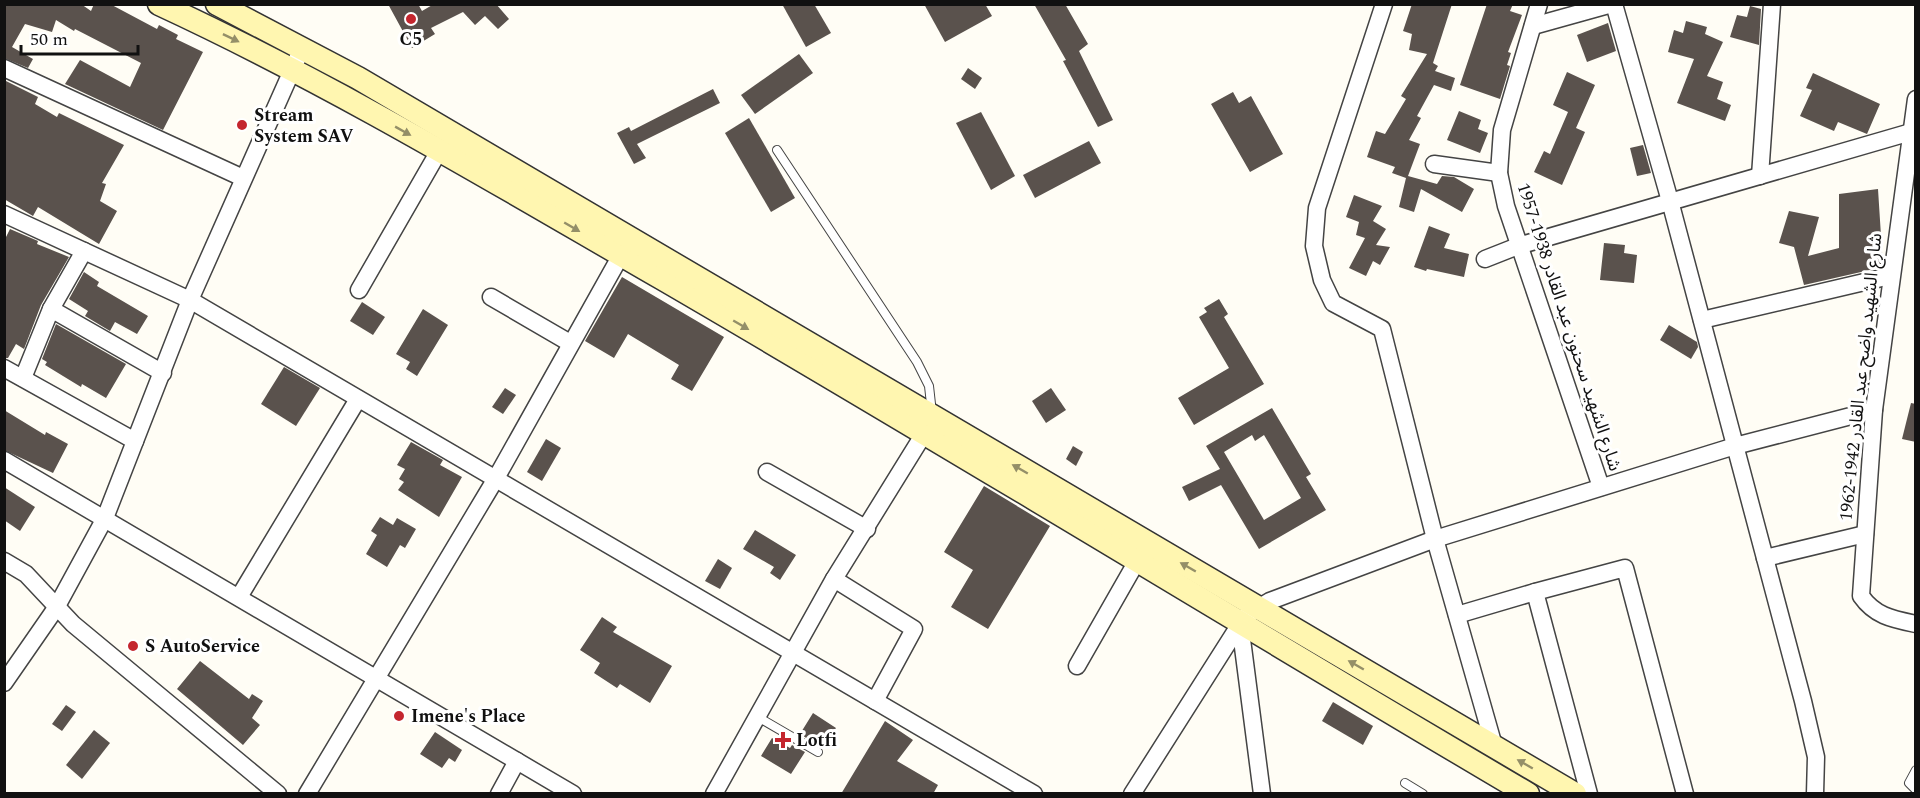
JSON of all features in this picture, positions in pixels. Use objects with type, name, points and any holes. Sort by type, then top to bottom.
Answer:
[{"type":"street","points":[[159,4],[292,68],[621,255],[1258,607],[1575,794]]},
{"type":"street","points":[[217,4],[358,78],[929,425],[1137,561],[1528,794]]},
{"type":"street","points":[[1384,4],[1317,208],[1314,246],[1322,280],[1333,303],[1382,329],[1435,539],[1494,746]]},
{"type":"street","name":"شارع الشهيد سحنون عبد القادر 1938-1957","points":[[1539,4],[1503,130],[1499,173],[1518,246],[1600,487]]},
{"type":"street","points":[[1533,26],[1613,4],[1670,201],[1816,757],[1815,794]]},
{"type":"street","points":[[1760,176],[1773,4]]},
{"type":"street","points":[[4,683],[56,608],[105,518],[190,300],[302,48]]},
{"type":"street","points":[[4,68],[243,178]]},
{"type":"street","name":"شارع الشهيد واضح عبد القادر 1942-1962","points":[[1916,99],[1890,276],[1874,410],[1861,596],[1871,610],[1887,618],[1916,624]]},
{"type":"street","points":[[1485,259],[1518,246],[1911,132]]},
{"type":"street","points":[[359,290],[440,151]]},
{"type":"street","points":[[1434,164],[1499,173]]},
{"type":"street","points":[[4,214],[190,300],[1034,794]]},
{"type":"street","points":[[23,378],[51,309],[84,250]]},
{"type":"street","points":[[307,794],[495,480],[621,255]]},
{"type":"street","points":[[1702,320],[1890,276]]},
{"type":"street","points":[[492,297],[570,343]]},
{"type":"street","points":[[51,309],[163,373]]},
{"type":"street","points":[[4,368],[135,441]]},
{"type":"street","points":[[239,597],[358,399]]},
{"type":"street","points":[[1132,794],[1240,624],[1258,607],[1284,594],[1435,539],[1735,446],[1874,410]]},
{"type":"street","points":[[714,794],[834,579],[867,529],[929,425]]},
{"type":"street","points":[[4,460],[573,794]]},
{"type":"street","points":[[767,471],[867,529]]},
{"type":"street","points":[[1765,558],[1864,534]]},
{"type":"street","points":[[4,561],[26,574],[56,608],[278,794]]},
{"type":"street","points":[[1077,666],[1137,561]]},
{"type":"street","points":[[1457,615],[1535,591],[1625,568],[1685,794]]},
{"type":"street","points":[[834,579],[914,629],[875,701]]},
{"type":"street","points":[[1535,591],[1589,794]]},
{"type":"street","points":[[1240,624],[1262,794]]},
{"type":"street","points":[[499,794],[517,761]]},
{"type":"lane","points":[[777,150],[917,362],[929,386],[929,425]]},
{"type":"lane","points":[[756,716],[818,752]]},
{"type":"lane","points":[[1916,770],[1909,783],[1916,790]]},
{"type":"lane","points":[[1405,783],[1423,794]]},
{"type":"building","points":[[4,4],[81,4],[91,11],[94,4],[110,4],[157,29],[159,25],[178,35],[176,39],[203,52],[163,130],[65,84],[80,60],[130,87],[141,63],[56,20],[52,32],[25,24],[12,47],[33,59],[28,68],[4,58]]},
{"type":"building","points":[[388,4],[418,4],[422,11],[434,4],[496,4],[509,19],[498,29],[485,16],[475,25],[463,12],[431,28],[435,34],[412,48]]},
{"type":"building","points":[[782,4],[814,4],[831,33],[806,47]]},
{"type":"building","points":[[924,4],[985,4],[992,16],[945,42]]},
{"type":"building","points":[[1034,4],[1065,4],[1088,44],[1079,51],[1113,120],[1098,127],[1063,61],[1066,60]]},
{"type":"building","points":[[1412,4],[1452,4],[1433,63],[1438,66],[1435,71],[1455,78],[1451,91],[1434,85],[1417,116],[1421,118],[1409,140],[1420,144],[1408,176],[1437,184],[1442,176],[1454,177],[1474,189],[1462,212],[1421,189],[1414,212],[1399,207],[1406,178],[1392,173],[1395,167],[1367,157],[1376,131],[1385,134],[1406,99],[1401,96],[1427,54],[1409,50],[1412,34],[1403,31]]},
{"type":"building","points":[[1487,4],[1513,4],[1510,11],[1522,15],[1508,52],[1511,53],[1507,65],[1510,66],[1500,99],[1460,85]]},
{"type":"building","points":[[1750,6],[1761,9],[1759,45],[1730,37],[1737,15],[1747,17]]},
{"type":"building","points":[[1686,21],[1707,27],[1705,34],[1723,42],[1707,76],[1723,82],[1717,99],[1731,105],[1725,121],[1677,103],[1694,59],[1668,52],[1674,30],[1683,33]]},
{"type":"building","points":[[1608,23],[1616,51],[1587,62],[1577,35]]},
{"type":"building","points":[[799,54],[813,73],[755,114],[741,95]]},
{"type":"building","points":[[968,68],[982,78],[975,89],[961,79]]},
{"type":"building","points":[[1567,72],[1595,85],[1576,128],[1585,132],[1562,185],[1534,172],[1544,151],[1550,154],[1568,112],[1553,105]]},
{"type":"building","points":[[1813,73],[1880,104],[1867,134],[1838,122],[1834,131],[1800,116],[1812,90],[1806,88]]},
{"type":"building","points":[[4,80],[38,97],[35,104],[57,117],[59,113],[124,145],[102,183],[106,184],[100,201],[117,211],[99,244],[38,207],[33,216],[4,199]]},
{"type":"building","points":[[713,89],[720,103],[637,144],[646,158],[634,164],[617,133],[629,127],[631,131]]},
{"type":"building","points":[[1233,92],[1239,103],[1251,96],[1283,154],[1250,172],[1211,104]]},
{"type":"building","points":[[1459,111],[1481,120],[1478,129],[1488,133],[1480,153],[1447,140]]},
{"type":"building","points":[[981,112],[1015,176],[991,190],[956,123]]},
{"type":"building","points":[[749,118],[795,198],[771,212],[725,133]]},
{"type":"building","points":[[1089,141],[1101,163],[1035,198],[1023,175]]},
{"type":"building","points":[[1643,145],[1651,173],[1637,176],[1630,148]]},
{"type":"building","points":[[1878,189],[1883,267],[1804,285],[1794,247],[1779,243],[1789,211],[1819,217],[1808,256],[1839,248],[1839,194]]},
{"type":"building","points":[[1354,195],[1382,206],[1373,221],[1386,229],[1376,245],[1390,247],[1380,265],[1373,261],[1366,276],[1349,268],[1365,238],[1356,235],[1359,222],[1346,217]]},
{"type":"building","points":[[1429,226],[1450,234],[1444,248],[1469,254],[1464,277],[1414,267]]},
{"type":"building","points":[[10,229],[38,241],[37,244],[69,257],[41,305],[24,349],[16,344],[8,358],[4,358],[4,241]]},
{"type":"building","points":[[1604,243],[1625,245],[1624,253],[1637,255],[1634,283],[1600,280]]},
{"type":"building","points":[[84,272],[99,282],[97,286],[148,316],[137,334],[115,322],[110,331],[85,316],[88,311],[69,299]]},
{"type":"building","points":[[622,277],[724,337],[692,391],[671,379],[679,365],[628,334],[614,358],[585,341]]},
{"type":"building","points":[[1219,299],[1228,314],[1224,317],[1264,384],[1194,425],[1178,398],[1229,368],[1199,317],[1207,312],[1204,308]]},
{"type":"building","points":[[362,302],[385,317],[373,335],[350,321]]},
{"type":"building","points":[[423,309],[448,325],[417,376],[406,369],[410,362],[396,354]]},
{"type":"building","points":[[56,324],[126,364],[106,398],[82,384],[81,387],[45,365],[47,362],[42,359]]},
{"type":"building","points":[[1669,325],[1697,342],[1698,347],[1691,359],[1660,340]]},
{"type":"building","points":[[284,367],[320,388],[296,426],[261,404]]},
{"type":"building","points":[[505,388],[516,395],[503,414],[492,407]]},
{"type":"building","points":[[1051,388],[1066,410],[1046,423],[1032,401]]},
{"type":"building","points":[[1911,403],[1916,404],[1916,442],[1902,439]]},
{"type":"building","points":[[1272,408],[1311,474],[1306,477],[1326,510],[1259,549],[1221,485],[1189,501],[1182,487],[1220,469],[1206,446]],"holes":[[[1252,435],[1255,441],[1264,435],[1301,498],[1264,520],[1224,452]]]},
{"type":"building","points":[[4,410],[45,435],[46,432],[68,444],[53,473],[4,450]]},
{"type":"building","points":[[546,439],[561,448],[542,481],[527,472]]},
{"type":"building","points":[[411,442],[443,460],[440,465],[462,477],[439,517],[398,490],[404,482],[399,479],[405,469],[397,465]]},
{"type":"building","points":[[1073,446],[1083,452],[1076,466],[1066,459]]},
{"type":"building","points":[[984,486],[1050,526],[988,629],[951,607],[973,570],[944,552]]},
{"type":"building","points":[[4,487],[35,507],[20,531],[4,520]]},
{"type":"building","points":[[380,517],[393,525],[397,518],[416,529],[405,548],[400,545],[387,567],[366,554],[377,535],[371,531]]},
{"type":"building","points":[[755,530],[796,555],[780,580],[770,573],[774,567],[743,549]]},
{"type":"building","points":[[718,559],[732,568],[720,589],[705,581]]},
{"type":"building","points":[[602,617],[617,627],[613,632],[672,666],[650,703],[620,684],[617,688],[594,673],[600,663],[580,650]]},
{"type":"building","points":[[200,661],[249,699],[252,694],[263,701],[252,718],[260,725],[243,745],[177,689]]},
{"type":"building","points":[[1333,702],[1373,726],[1363,745],[1322,721]]},
{"type":"building","points":[[66,705],[76,712],[62,731],[52,724]]},
{"type":"building","points":[[813,713],[836,728],[824,745],[813,737],[811,741],[800,734]]},
{"type":"building","points":[[885,721],[913,740],[897,761],[938,785],[933,794],[841,794]]},
{"type":"building","points":[[94,730],[110,743],[82,779],[66,765]]},
{"type":"building","points":[[435,732],[462,750],[455,762],[449,758],[442,768],[420,754]]},
{"type":"building","points":[[772,738],[790,748],[792,745],[805,752],[791,774],[761,756]]},
{"type":"place","name":"C5","points":[[411,19]]},
{"type":"place","name":"Stream System SAV","points":[[242,125]]},
{"type":"place","name":"S AutoService","points":[[133,646]]},
{"type":"place","name":"Imene's Place","points":[[399,716]]},
{"type":"place","name":"Lotfi","points":[[783,740]]}]
